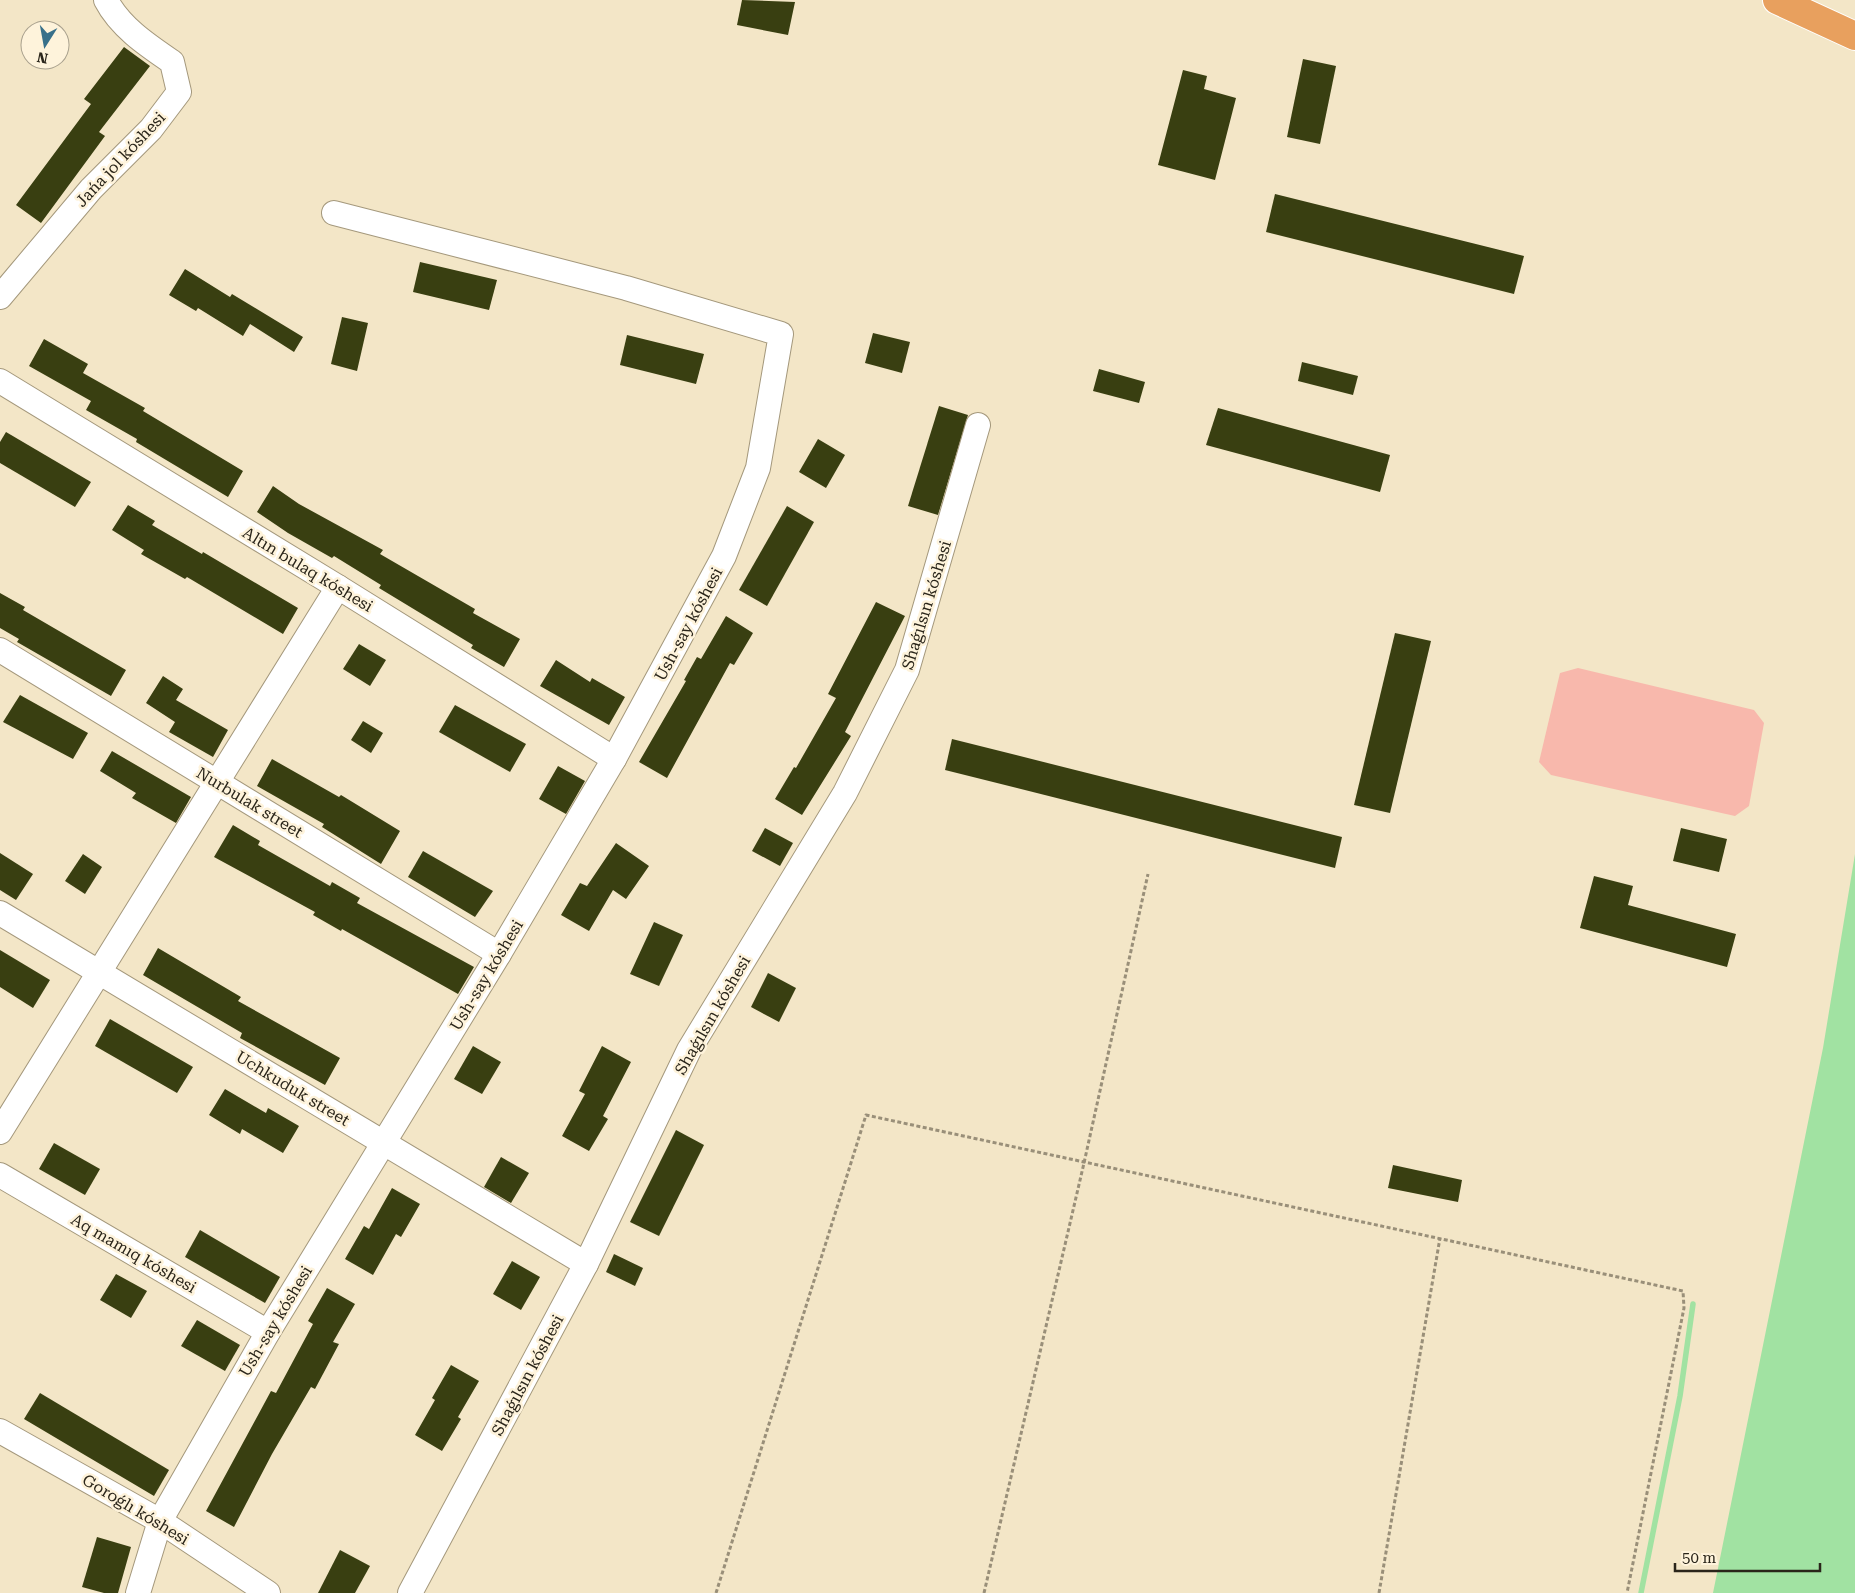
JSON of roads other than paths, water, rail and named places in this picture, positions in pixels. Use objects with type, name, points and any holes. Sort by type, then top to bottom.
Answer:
[{"type":"highway","points":[[1777,0],[1855,36]]},
{"type":"street","name":"Jańa jol kóshesi","points":[[0,297],[91,189],[152,129],[179,92],[172,62],[114,16],[106,0]]},
{"type":"street","name":"Ush-say kóshesi","points":[[138,1593],[160,1521],[268,1332],[500,954],[614,759],[724,556],[758,468],[781,334],[626,288],[334,213]]},
{"type":"street","name":"Altın bulaq kóshesi","points":[[0,381],[338,587],[614,759]]},
{"type":"street","name":"Shaǵılsın kóshesi","points":[[410,1593],[586,1264],[689,1050],[845,793],[908,670],[978,425]]},
{"type":"street","points":[[0,1132],[338,587]]},
{"type":"street","name":"Nurbulak street","points":[[0,650],[500,954]]},
{"type":"street","name":"Uchkuduk street","points":[[0,913],[586,1264]]},
{"type":"street","name":"Aq mamıq kóshesi","points":[[0,1175],[268,1332]]},
{"type":"street","name":"Goroǵlı kóshesi","points":[[0,1431],[160,1521],[268,1593]]},
{"type":"waterway","points":[[1641,1593],[1680,1396],[1693,1304]]}]
